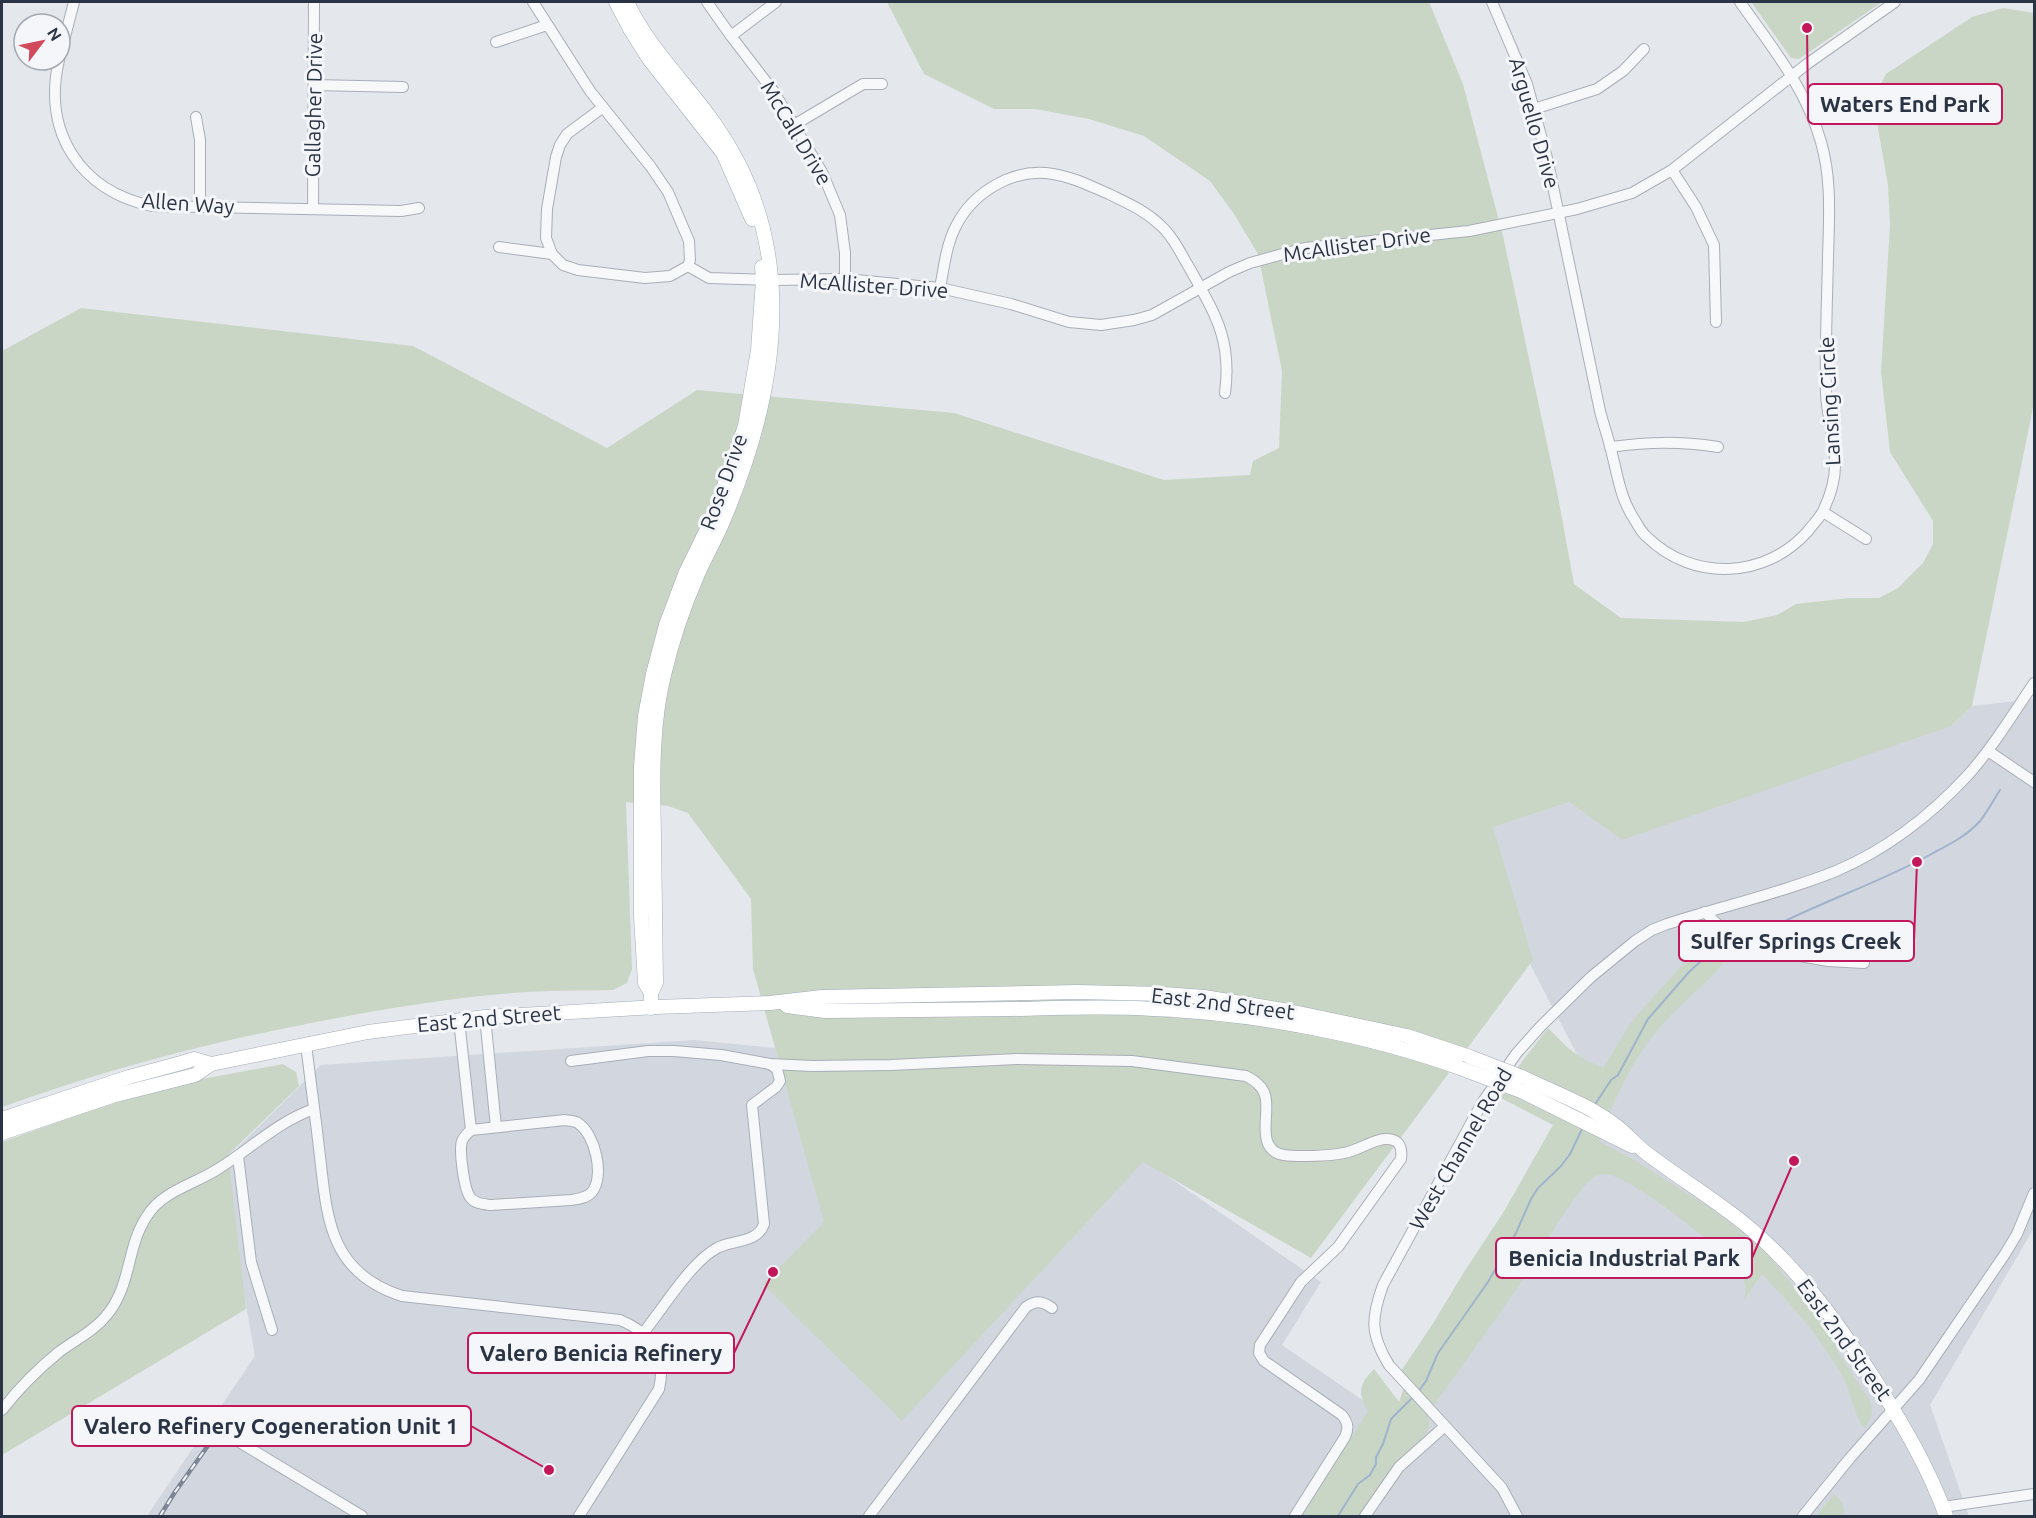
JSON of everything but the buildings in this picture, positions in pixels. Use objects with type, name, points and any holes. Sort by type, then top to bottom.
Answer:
[{"type":"main road","name":"Rose Drive","points":[[616,2],[649,59],[723,153],[752,221],[768,280]]},
{"type":"main road","name":"Rose Drive","points":[[627,2],[658,54],[729,146],[753,195],[763,228],[773,307],[770,351],[755,432],[728,511],[697,576],[676,628],[657,710],[653,770],[656,983],[651,993],[651,1008]]},
{"type":"main road","name":"East 2nd Street","points":[[2,1133],[112,1096],[195,1075],[211,1064],[368,1032],[485,1017],[770,1003],[822,997],[1078,992],[1163,994],[1239,1002],[1332,1019],[1407,1036],[1465,1063],[1522,1084],[1565,1096],[1717,1202],[1769,1245],[1826,1309],[1893,1409],[1931,1478],[1945,1512]]},
{"type":"main road","name":"East 2nd Street","points":[[2,1119],[97,1087],[194,1059],[211,1064]]},
{"type":"main road","name":"East 2nd Street","points":[[1522,1084],[1563,1112],[1612,1130]]},
{"type":"street","name":"Gallagher Drive","points":[[313,209],[315,2]]},
{"type":"street","points":[[533,2],[602,108],[651,167],[668,192],[689,241],[690,260],[688,266],[670,276],[645,278],[578,270],[563,265],[552,254],[546,238],[547,209],[560,145],[567,135],[602,108]]},
{"type":"street","name":"McCall Drive","points":[[708,2],[774,92],[822,172],[840,214],[845,253],[845,279]]},
{"type":"street","points":[[731,36],[776,2]]},
{"type":"street","name":"Arguello Drive","points":[[1492,2],[1527,84],[1547,158],[1558,213]]},
{"type":"street","name":"Lansing Circle","points":[[1558,213],[1600,411],[1619,488],[1628,510],[1646,537],[1669,553],[1692,564],[1717,569],[1743,568],[1765,563],[1791,548],[1823,512],[1835,468],[1835,446],[1826,396],[1828,168],[1814,118],[1803,94],[1740,2]]},
{"type":"street","name":"McAllister Drive","points":[[688,266],[709,278],[845,279],[940,288],[1011,304],[1069,322],[1101,325],[1134,321],[1152,315],[1200,287],[1250,263],[1305,248],[1469,231],[1558,213],[1632,193],[1672,170],[1792,76],[1895,2]]},
{"type":"street","points":[[496,42],[547,25]]},
{"type":"street","points":[[1534,109],[1597,89],[1623,71],[1644,49]]},
{"type":"street","name":"Allen Way","points":[[57,72],[54,90],[64,142],[81,167],[105,188],[136,203],[152,206],[401,211],[418,207]]},
{"type":"street","points":[[794,125],[863,84],[882,84]]},
{"type":"street","points":[[314,85],[403,87]]},
{"type":"street","points":[[196,117],[200,140],[200,207]]},
{"type":"street","points":[[1672,170],[1696,207],[1714,245],[1716,322]]},
{"type":"street","points":[[940,288],[950,239],[956,225],[972,202],[987,190],[1012,178],[1030,173],[1051,173],[1074,178],[1139,208],[1153,219],[1174,243],[1216,318],[1226,349],[1228,370],[1225,393]]},
{"type":"street","points":[[499,247],[552,254]]},
{"type":"street","points":[[1610,447],[1649,442],[1687,442],[1718,447]]},
{"type":"street","points":[[1823,512],[1866,539]]},
{"type":"street","name":"West Channel Road","points":[[1517,1516],[1502,1488],[1389,1365],[1376,1340],[1374,1323],[1377,1302],[1383,1285],[1482,1103],[1516,1054],[1548,1019],[1620,952],[1652,930],[1834,871],[1862,858],[1900,834],[1940,803],[1970,773],[1988,751],[2034,683]]},
{"type":"street","points":[[1988,751],[2034,782]]},
{"type":"street","points":[[1705,912],[1717,924],[1742,940],[1784,953],[1828,961],[1864,963]]},
{"type":"street","points":[[485,1017],[496,1127]]},
{"type":"street","points":[[459,1020],[471,1130]]},
{"type":"street","points":[[306,1044],[329,1223],[344,1255],[355,1269],[384,1290],[402,1296],[602,1316],[620,1320],[644,1332],[658,1353],[662,1378],[659,1389],[579,1516]]},
{"type":"street","points":[[571,1061],[674,1051],[722,1055],[770,1064],[812,1066],[865,1066],[1017,1059],[1132,1061],[1246,1076],[1254,1080],[1266,1095],[1266,1140],[1275,1152],[1283,1155],[1334,1155],[1359,1149],[1383,1139],[1397,1142],[1401,1148],[1401,1159],[1338,1247],[1301,1282],[1260,1345],[1259,1353],[1264,1361],[1342,1415],[1347,1422],[1348,1430],[1345,1437],[1295,1516]]},
{"type":"street","points":[[644,1332],[693,1268],[706,1255],[727,1243],[751,1238],[762,1230],[764,1224],[752,1105],[776,1087],[780,1081],[777,1069],[770,1064]]},
{"type":"street","points":[[2,1410],[21,1386],[42,1366],[93,1328],[115,1305],[123,1289],[139,1231],[147,1215],[159,1202],[217,1170],[298,1114],[314,1109]]},
{"type":"street","points":[[565,1120],[577,1122],[591,1139],[596,1152],[596,1184],[591,1193],[583,1198],[571,1200],[491,1205],[474,1201],[468,1195],[465,1186],[461,1147],[465,1135],[471,1130],[496,1127],[565,1120]]},
{"type":"street","points":[[238,1156],[251,1262],[272,1330]]},
{"type":"street","points":[[1803,1516],[1918,1380],[2005,1254],[2022,1223],[2034,1193]]},
{"type":"street","points":[[869,1516],[1026,1307],[1033,1302],[1042,1302],[1052,1308]]},
{"type":"street","points":[[1365,1516],[1399,1467],[1445,1426]]},
{"type":"street","points":[[226,1434],[362,1516]]},
{"type":"street","points":[[1945,1512],[2034,1494]]},
{"type":"shaded area","points":[[2034,699],[2034,1228],[1930,1405],[1969,1516],[1329,1516],[1597,1093],[1530,964],[1492,827],[1570,802],[1951,726],[1972,706]]},
{"type":"shaded area","points":[[694,1040],[856,1056],[1138,1156],[1321,1282],[1282,1345],[1377,1410],[1309,1516],[147,1516],[255,1356],[221,1164],[321,1065]]},
{"type":"green space","points":[[887,2],[1429,2],[1463,84],[1503,236],[1557,491],[1574,584],[1621,618],[1744,622],[1777,615],[1796,604],[1849,598],[1879,598],[1898,588],[1923,563],[1933,544],[1933,521],[1890,452],[1881,372],[1890,225],[1888,185],[1873,100],[1886,74],[1972,17],[2003,8],[2034,13],[2034,403],[1972,706],[1951,726],[1622,840],[1570,802],[1493,827],[1533,960],[1311,1258],[1143,1162],[902,1421],[763,1284],[824,1222],[753,969],[751,899],[688,813],[668,806],[626,802],[632,969],[627,983],[613,990],[538,991],[489,995],[417,1004],[321,1021],[160,1058],[81,1080],[2,1107],[2,351],[81,308],[413,346],[607,448],[697,390],[954,413],[1164,480],[1250,475],[1253,461],[1279,448],[1282,371],[1258,254],[1234,214],[1210,181],[1144,136],[1089,119],[1035,109],[994,109],[924,74]]},
{"type":"green space","points":[[1751,2],[1882,2],[1799,59],[1791,58]]},
{"type":"green space","points":[[1713,935],[1721,938],[1726,944],[1726,960],[1669,1018],[1641,1052],[1617,1095],[1599,1141],[1712,1209],[1770,1257],[1823,1324],[1835,1342],[1839,1354],[1870,1401],[1871,1418],[1865,1428],[1858,1417],[1843,1377],[1826,1349],[1762,1274],[1744,1300],[1745,1290],[1739,1271],[1724,1253],[1638,1189],[1624,1181],[1603,1174],[1589,1181],[1570,1204],[1517,1288],[1427,1415],[1428,1431],[1395,1464],[1359,1516],[1302,1516],[1368,1411],[1361,1394],[1365,1379],[1374,1369],[1399,1402],[1407,1379],[1401,1371],[1503,1213],[1553,1125],[1497,1096],[1500,1090],[1548,1028],[1580,1057],[1603,1068],[1630,1024],[1643,1008],[1708,937]]},
{"type":"green space","points":[[283,1064],[296,1072],[299,1086],[228,1155],[246,1309],[2,1455],[2,1142],[86,1112],[186,1082]]},
{"type":"green space","points":[[1834,1494],[1842,1502],[1845,1513],[1840,1516],[1816,1516]]},
{"type":"waterway","points":[[1777,925],[1896,872],[1953,842],[1980,821],[2000,790]]},
{"type":"waterway","points":[[1594,1106],[1611,1080],[1618,1075],[1648,1019],[1689,972],[1713,950]]},
{"type":"waterway","points":[[1418,1392],[1426,1381],[1438,1353],[1488,1282],[1516,1233],[1531,1199],[1538,1188],[1570,1154],[1583,1127]]},
{"type":"waterway","points":[[1338,1516],[1358,1484],[1370,1475],[1391,1419],[1414,1396]]},
{"type":"railway","points":[[160,1516],[214,1437]]},
{"type":"place","name":"Waters End Park","points":[[1807,28]]},
{"type":"place","name":"Sulfer Springs Creek","points":[[1917,862]]},
{"type":"place","name":"Benicia Industrial Park","points":[[1794,1161]]},
{"type":"place","name":"Valero Benicia Refinery","points":[[773,1272]]},
{"type":"place","name":"Valero Refinery Cogeneration Unit 1","points":[[549,1470]]}]
